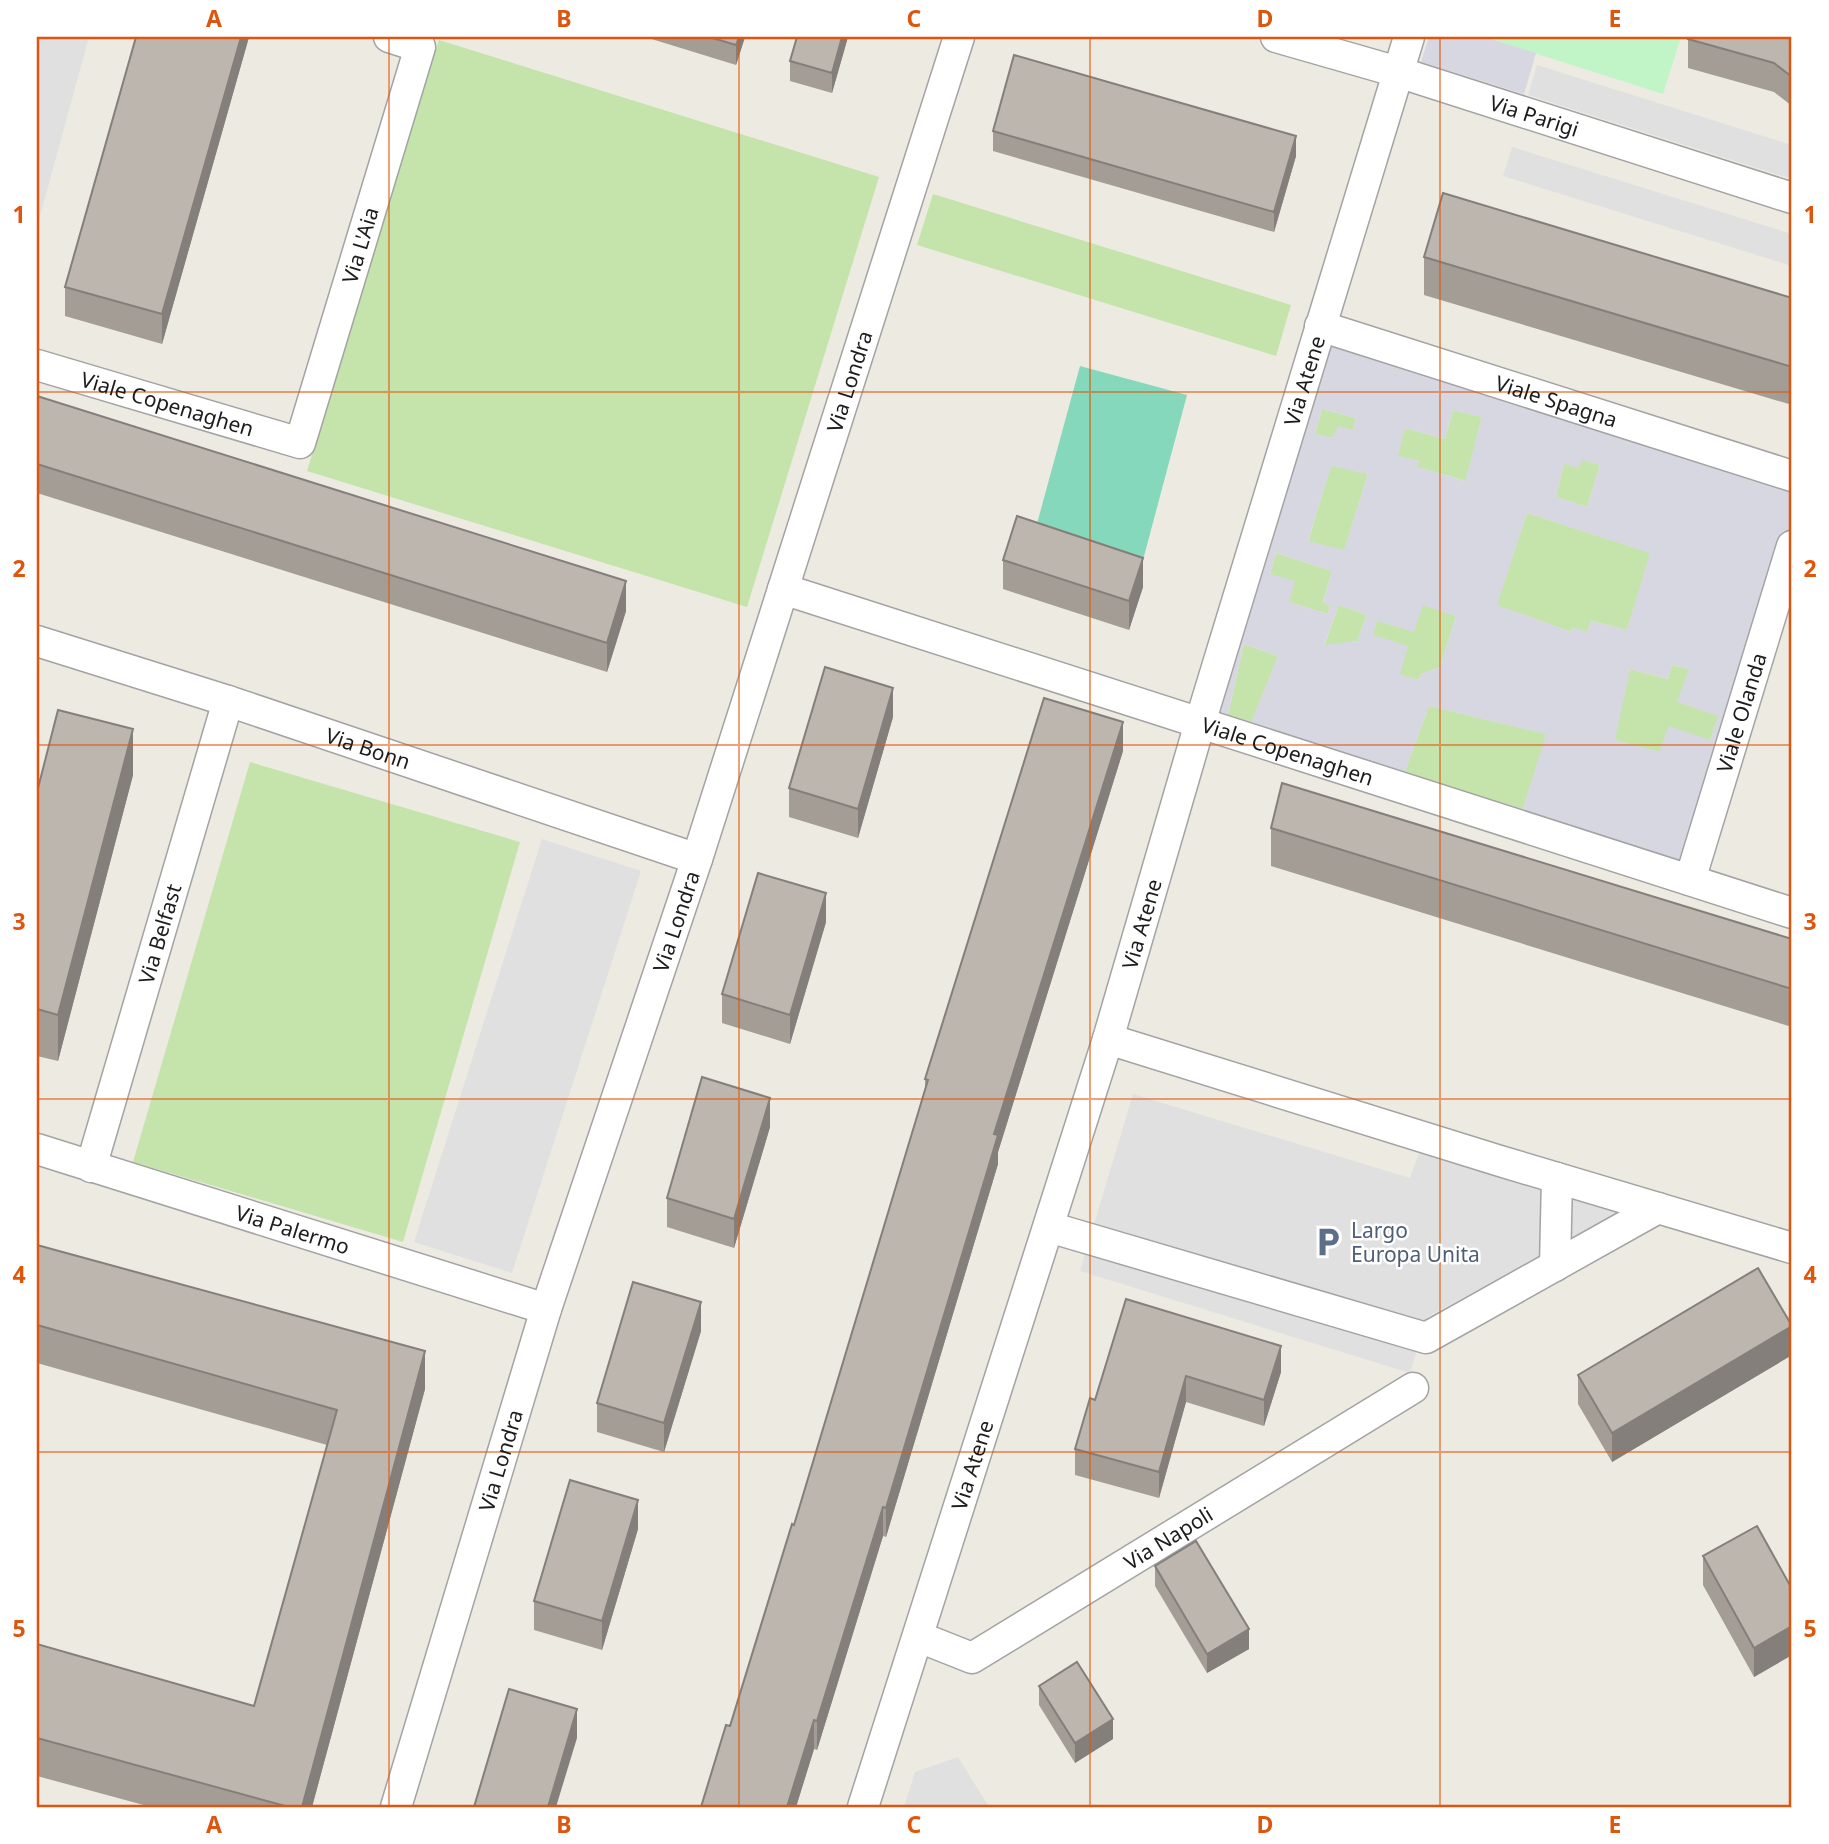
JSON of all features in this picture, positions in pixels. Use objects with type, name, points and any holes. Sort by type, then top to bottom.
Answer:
[{"type":"street","name":"Via L'Aia","points":[[300,443],[420,47],[389,37]]},
{"type":"street","name":"Via Londra","points":[[396,1807],[546,1309],[697,859],[958,37]]},
{"type":"street","name":"Via Parigi","points":[[1276,37],[1398,72],[1792,198]]},
{"type":"street","name":"Via Atene","points":[[863,1807],[1108,1039],[1200,723],[1409,37]]},
{"type":"street","name":"Viale Spagna","points":[[1320,326],[1792,476]]},
{"type":"street","name":"Viale Copenaghen","points":[[37,365],[300,443]]},
{"type":"street","name":"Viale Olanda","points":[[1690,880],[1792,546]]},
{"type":"street","name":"Viale Copenaghen","points":[[783,589],[1792,913]]},
{"type":"street","name":"Via Bonn","points":[[37,641],[228,701],[697,859]]},
{"type":"street","name":"Via Belfast","points":[[91,1167],[228,701]]},
{"type":"street","points":[[1108,1039],[1792,1248]]},
{"type":"street","name":"Via Palermo","points":[[37,1149],[546,1309]]},
{"type":"street","points":[[1555,1266],[1557,1178]]},
{"type":"street","points":[[1049,1227],[1426,1338],[1658,1208]]},
{"type":"street","name":"Via Napoli","points":[[919,1637],[972,1658],[1413,1388]]},
{"type":"green space","points":[[1484,37],[1681,37],[1663,94]]},
{"type":"green space","points":[[439,40],[879,177],[747,607],[307,471]]},
{"type":"green space","points":[[933,194],[1291,305],[1276,356],[917,245]]},
{"type":"green space","points":[[1080,366],[1187,395],[1143,560],[1035,531]]},
{"type":"green space","points":[[1322,409],[1356,418],[1353,430],[1332,438],[1315,434]]},
{"type":"green space","points":[[1453,410],[1482,417],[1466,481],[1417,467],[1419,461],[1397,456],[1405,428],[1445,439]]},
{"type":"green space","points":[[1582,459],[1600,465],[1587,507],[1556,497],[1564,463]]},
{"type":"green space","points":[[1331,465],[1368,474],[1344,551],[1308,542]]},
{"type":"green space","points":[[1527,513],[1651,553],[1627,630],[1591,621],[1587,632],[1572,628],[1571,632],[1496,605]]},
{"type":"green space","points":[[1276,553],[1332,571],[1323,602],[1330,605],[1328,614],[1289,602],[1270,574]]},
{"type":"green space","points":[[1422,604],[1456,616],[1440,667],[1421,674],[1418,680],[1400,675],[1373,635],[1377,620]]},
{"type":"green space","points":[[1339,605],[1367,615],[1357,641],[1324,646]]},
{"type":"green space","points":[[1244,644],[1278,656],[1249,730],[1226,723]]},
{"type":"green space","points":[[1672,665],[1689,669],[1719,716],[1710,740],[1659,752],[1614,740],[1630,669],[1668,679]]},
{"type":"green space","points":[[1429,706],[1547,734],[1523,809],[1505,810],[1405,771]]},
{"type":"green space","points":[[250,762],[520,842],[403,1242],[133,1162]]},
{"type":"shaded area","points":[[37,37],[89,37],[37,227]]},
{"type":"shaded area","points":[[1429,37],[1484,37],[1536,53],[1524,94],[1421,62]]},
{"type":"shaded area","points":[[1537,65],[1792,145],[1792,179],[1528,95]]},
{"type":"shaded area","points":[[1512,147],[1792,234],[1792,266],[1503,176]]},
{"type":"shaded area","points":[[1320,326],[1792,476],[1792,546],[1690,880],[1200,723]],"holes":[[[1322,409],[1356,418],[1353,430],[1338,426],[1332,438],[1315,434]],[[1453,410],[1482,417],[1465,481],[1418,467],[1419,461],[1398,456],[1405,428],[1445,439]],[[1582,460],[1600,465],[1587,507],[1556,497],[1564,464],[1579,468]],[[1331,466],[1368,474],[1344,550],[1308,541]],[[1527,513],[1650,553],[1627,630],[1591,621],[1587,632],[1572,627],[1571,632],[1497,605]],[[1276,553],[1332,571],[1323,603],[1330,605],[1328,614],[1289,602],[1295,581],[1270,574]],[[1339,605],[1367,615],[1357,641],[1324,645]],[[1423,605],[1456,616],[1440,667],[1421,674],[1418,680],[1400,674],[1408,646],[1373,635],[1377,621],[1414,632]],[[1244,644],[1278,656],[1248,730],[1226,723]],[[1672,665],[1689,669],[1677,702],[1718,716],[1710,740],[1669,726],[1659,752],[1615,740],[1630,669],[1668,679]],[[1429,706],[1546,734],[1523,809],[1507,804],[1504,810],[1405,771]]]},
{"type":"shaded area","points":[[542,839],[641,871],[512,1273],[414,1242]]},
{"type":"shaded area","name":"Largo Europa Unita","points":[[1133,1094],[1410,1178],[1420,1150],[1622,1213],[1427,1317],[1410,1373],[1080,1271]]},
{"type":"shaded area","points":[[958,1757],[989,1807],[904,1807],[915,1772]]},
{"type":"building","points":[[136,37],[241,37],[162,314],[65,287]]},
{"type":"building","points":[[709,37],[739,37],[736,45]]},
{"type":"building","points":[[797,37],[842,37],[832,73],[790,61]]},
{"type":"building","points":[[1792,37],[1792,77],[1774,63],[1688,39]]},
{"type":"building","points":[[1014,55],[1296,136],[1274,212],[993,131]]},
{"type":"building","points":[[1443,193],[1792,298],[1792,367],[1424,257]]},
{"type":"building","points":[[37,396],[626,581],[607,643],[37,464]]},
{"type":"building","points":[[1017,516],[1143,558],[1129,601],[1003,560]]},
{"type":"building","points":[[825,667],[893,688],[858,809],[789,788]]},
{"type":"building","points":[[1044,698],[1123,722],[994,1134],[998,1135],[886,1508],[883,1507],[817,1721],[814,1720],[787,1807],[701,1807],[726,1725],[730,1726],[792,1524],[794,1525],[928,1080],[925,1079]]},
{"type":"building","points":[[58,710],[133,729],[58,1015],[37,1009],[37,792]]},
{"type":"building","points":[[1282,783],[1792,939],[1792,989],[1271,828]]},
{"type":"building","points":[[758,873],[826,893],[790,1015],[722,994]]},
{"type":"building","points":[[702,1077],[770,1098],[734,1219],[667,1198]]},
{"type":"building","points":[[37,1245],[425,1351],[302,1807],[289,1807],[37,1738],[37,1644],[254,1706],[337,1410],[37,1325]]},
{"type":"building","points":[[1758,1268],[1792,1326],[1612,1433],[1578,1375]]},
{"type":"building","points":[[633,1282],[701,1302],[664,1423],[597,1403]]},
{"type":"building","points":[[1126,1299],[1281,1346],[1264,1400],[1186,1376],[1159,1472],[1075,1449],[1090,1398],[1095,1400]]},
{"type":"building","points":[[570,1480],[638,1500],[602,1621],[534,1601]]},
{"type":"building","points":[[1757,1526],[1792,1589],[1792,1626],[1754,1648],[1703,1556]]},
{"type":"building","points":[[1196,1541],[1249,1629],[1207,1654],[1155,1566]]},
{"type":"building","points":[[1077,1662],[1113,1719],[1075,1743],[1039,1686]]},
{"type":"building","points":[[509,1689],[577,1709],[548,1807],[474,1807]]},
{"type":"place","name":"Largo Europa Unita","points":[[1328,1242]]}]
